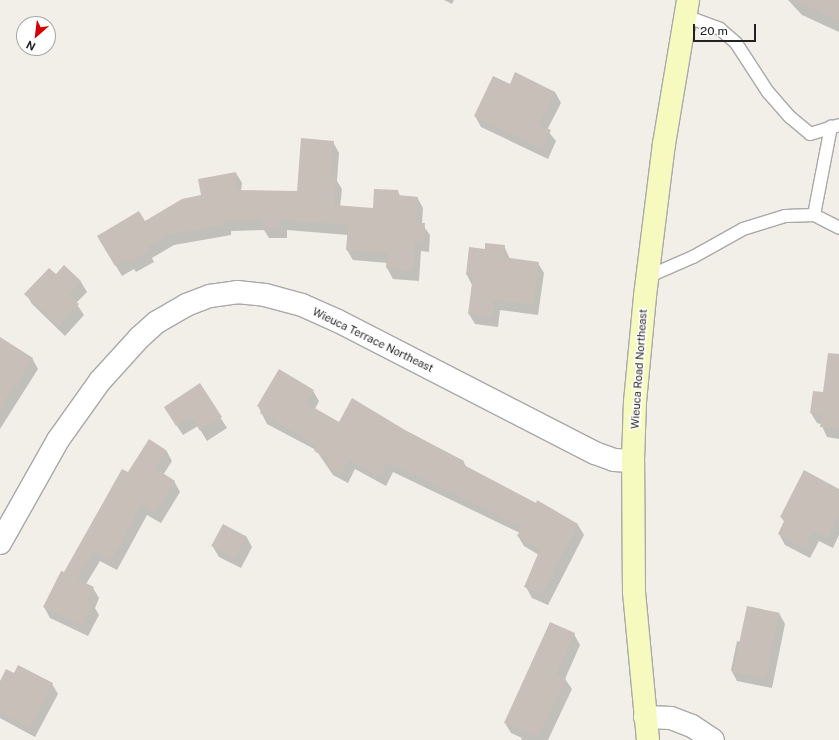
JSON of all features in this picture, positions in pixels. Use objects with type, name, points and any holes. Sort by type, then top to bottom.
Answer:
[{"type":"street","name":"Wieuca Road Northeast","points":[[648,740],[634,592],[633,461],[635,402],[647,277],[664,144],[686,8]]},
{"type":"street","name":"Wieuca Terrace Northeast","points":[[0,543],[58,440],[100,381],[139,338],[157,322],[186,305],[210,296],[237,292],[265,295],[302,306],[338,321],[595,453],[614,460],[633,461]]},
{"type":"street","points":[[645,718],[671,718],[692,726],[713,740]]},
{"type":"lane","points":[[686,8],[720,29],[736,43],[768,92],[790,117],[810,134],[835,126]]},
{"type":"lane","points":[[814,215],[835,126]]},
{"type":"lane","points":[[647,277],[693,257],[742,229],[785,216],[814,215],[839,228]]},
{"type":"building","points":[[792,0],[839,0],[839,21]]},
{"type":"building","points":[[515,72],[555,92],[539,124],[551,130],[542,149],[474,116],[493,76],[510,84]]},
{"type":"building","points":[[301,138],[334,141],[331,177],[336,177],[334,205],[373,208],[374,189],[398,190],[398,195],[418,197],[416,223],[425,223],[424,241],[415,241],[413,271],[386,268],[387,253],[346,250],[348,225],[281,220],[281,227],[262,228],[262,220],[225,221],[226,224],[168,235],[146,247],[149,251],[129,263],[127,259],[115,266],[97,236],[139,211],[145,221],[182,199],[201,195],[198,179],[236,172],[235,190],[297,191]]},
{"type":"building","points":[[485,243],[505,245],[503,257],[539,262],[533,305],[494,300],[492,317],[468,314],[473,276],[466,275],[469,247],[485,249]]},
{"type":"building","points":[[64,265],[81,281],[69,295],[79,304],[59,326],[24,294],[49,268],[56,274]]},
{"type":"building","points":[[0,337],[33,358],[16,385],[14,384],[0,411]]},
{"type":"building","points":[[828,353],[839,354],[839,429],[820,427],[822,415],[810,413],[813,391],[823,392]]},
{"type":"building","points":[[279,369],[314,390],[306,403],[339,422],[352,398],[405,430],[464,461],[462,464],[536,503],[537,500],[578,524],[542,595],[524,587],[540,549],[517,536],[522,527],[387,462],[380,476],[349,460],[342,473],[326,465],[329,459],[314,451],[317,445],[260,413],[262,409],[257,406]]},
{"type":"building","points":[[200,383],[222,417],[200,431],[191,416],[176,426],[164,407]]},
{"type":"building","points":[[149,439],[166,450],[155,468],[175,481],[155,513],[141,505],[111,561],[93,551],[77,579],[94,587],[87,601],[93,604],[82,626],[43,607],[61,571],[64,572],[122,469],[128,472]]},
{"type":"building","points":[[804,470],[839,489],[839,513],[827,538],[813,531],[804,548],[778,534],[785,519],[780,517]]},
{"type":"building","points":[[223,524],[246,536],[234,558],[211,546]]},
{"type":"building","points":[[747,606],[779,613],[765,678],[733,672]]},
{"type":"building","points":[[550,622],[575,633],[556,674],[566,678],[538,738],[504,723]]},
{"type":"building","points":[[18,665],[53,683],[29,728],[0,712],[0,681],[6,669],[14,673]]}]
